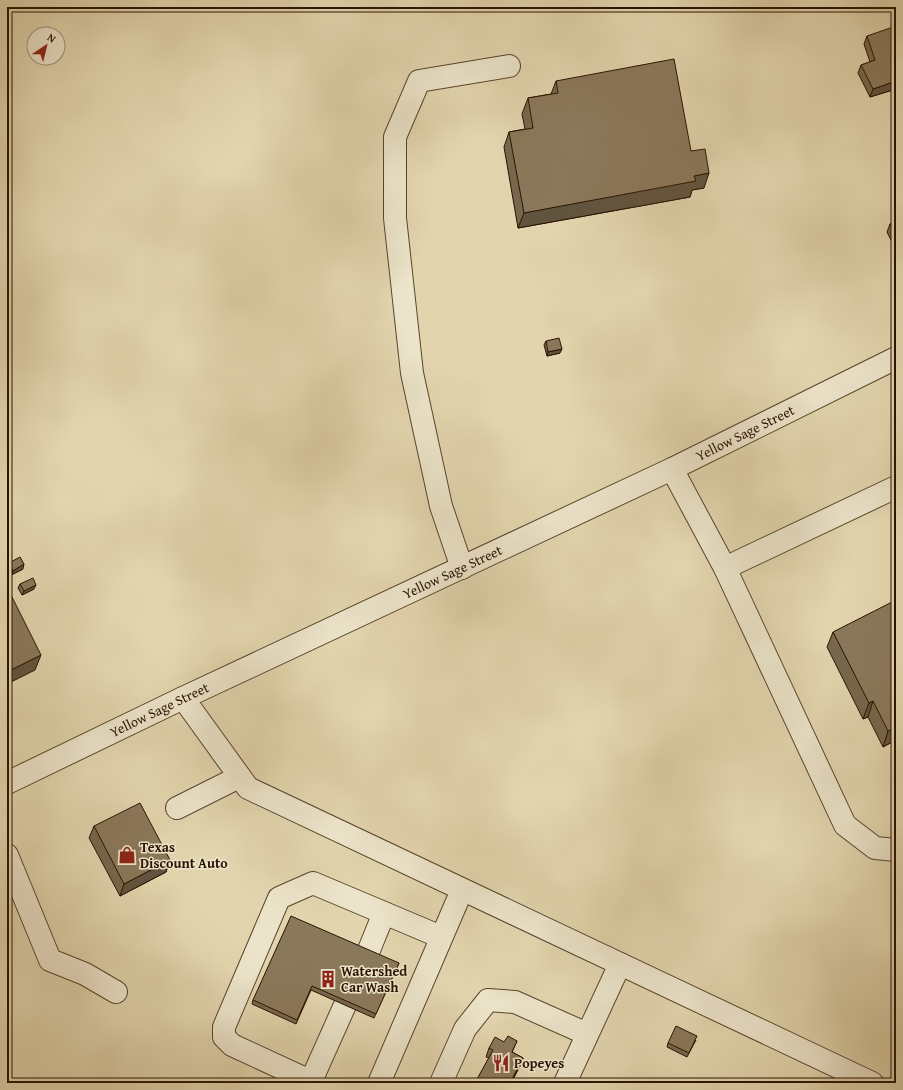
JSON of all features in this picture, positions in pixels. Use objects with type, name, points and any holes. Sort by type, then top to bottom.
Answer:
[{"type":"street","points":[[462,568],[441,506],[412,373],[395,218],[395,137],[419,81],[509,66]]},
{"type":"street","name":"Yellow Sage Street","points":[[7,783],[183,698],[672,469],[896,358]]},
{"type":"street","points":[[672,469],[725,568],[845,826],[875,848],[896,850]]},
{"type":"street","points":[[725,568],[896,487]]},
{"type":"street","points":[[183,698],[248,788],[620,964],[833,1075],[872,1083]]},
{"type":"street","points":[[177,808],[239,777]]},
{"type":"street","points":[[7,855],[50,960],[85,974],[116,992]]},
{"type":"street","points":[[345,1005],[313,1082],[232,1045],[224,1037],[224,1027],[279,898],[313,883],[441,937]]},
{"type":"street","points":[[379,1083],[462,890]]},
{"type":"street","points":[[368,950],[384,913]]},
{"type":"street","points":[[565,1083],[620,964]]},
{"type":"street","points":[[441,1083],[465,1029],[488,1000],[515,1002],[587,1034]]},
{"type":"building","points":[[896,26],[896,81],[873,89],[861,65],[875,60],[867,36]]},
{"type":"building","points":[[674,59],[691,151],[705,149],[709,173],[694,176],[696,181],[524,213],[509,132],[533,128],[528,98],[558,93],[556,81]]},
{"type":"building","points":[[896,221],[896,235],[890,224]]},
{"type":"building","points":[[559,338],[562,349],[548,352],[546,341]]},
{"type":"building","points":[[7,542],[10,549],[7,551]]},
{"type":"building","points":[[20,557],[24,564],[13,571],[9,563]]},
{"type":"building","points":[[33,578],[36,585],[24,591],[20,584]]},
{"type":"building","points":[[7,587],[41,655],[7,672]]},
{"type":"building","points":[[896,600],[896,728],[888,731],[873,701],[869,703],[833,632]]},
{"type":"building","name":"Texas Discount Auto","points":[[140,803],[170,860],[124,884],[94,826]]},
{"type":"building","name":"Watershed Car Wash","points":[[291,916],[399,963],[376,1014],[312,986],[297,1020],[253,1000]]},
{"type":"building","points":[[676,1026],[697,1036],[689,1053],[668,1043]]},
{"type":"building","name":"Popeyes","points":[[508,1036],[517,1041],[512,1052],[523,1058],[510,1083],[475,1083],[493,1050],[489,1048],[495,1037],[504,1042]]},
{"type":"place","name":"Texas Discount Auto","points":[[127,855]]},
{"type":"place","name":"Watershed Car Wash","points":[[328,979]]},
{"type":"place","name":"Popeyes","points":[[501,1063]]}]
